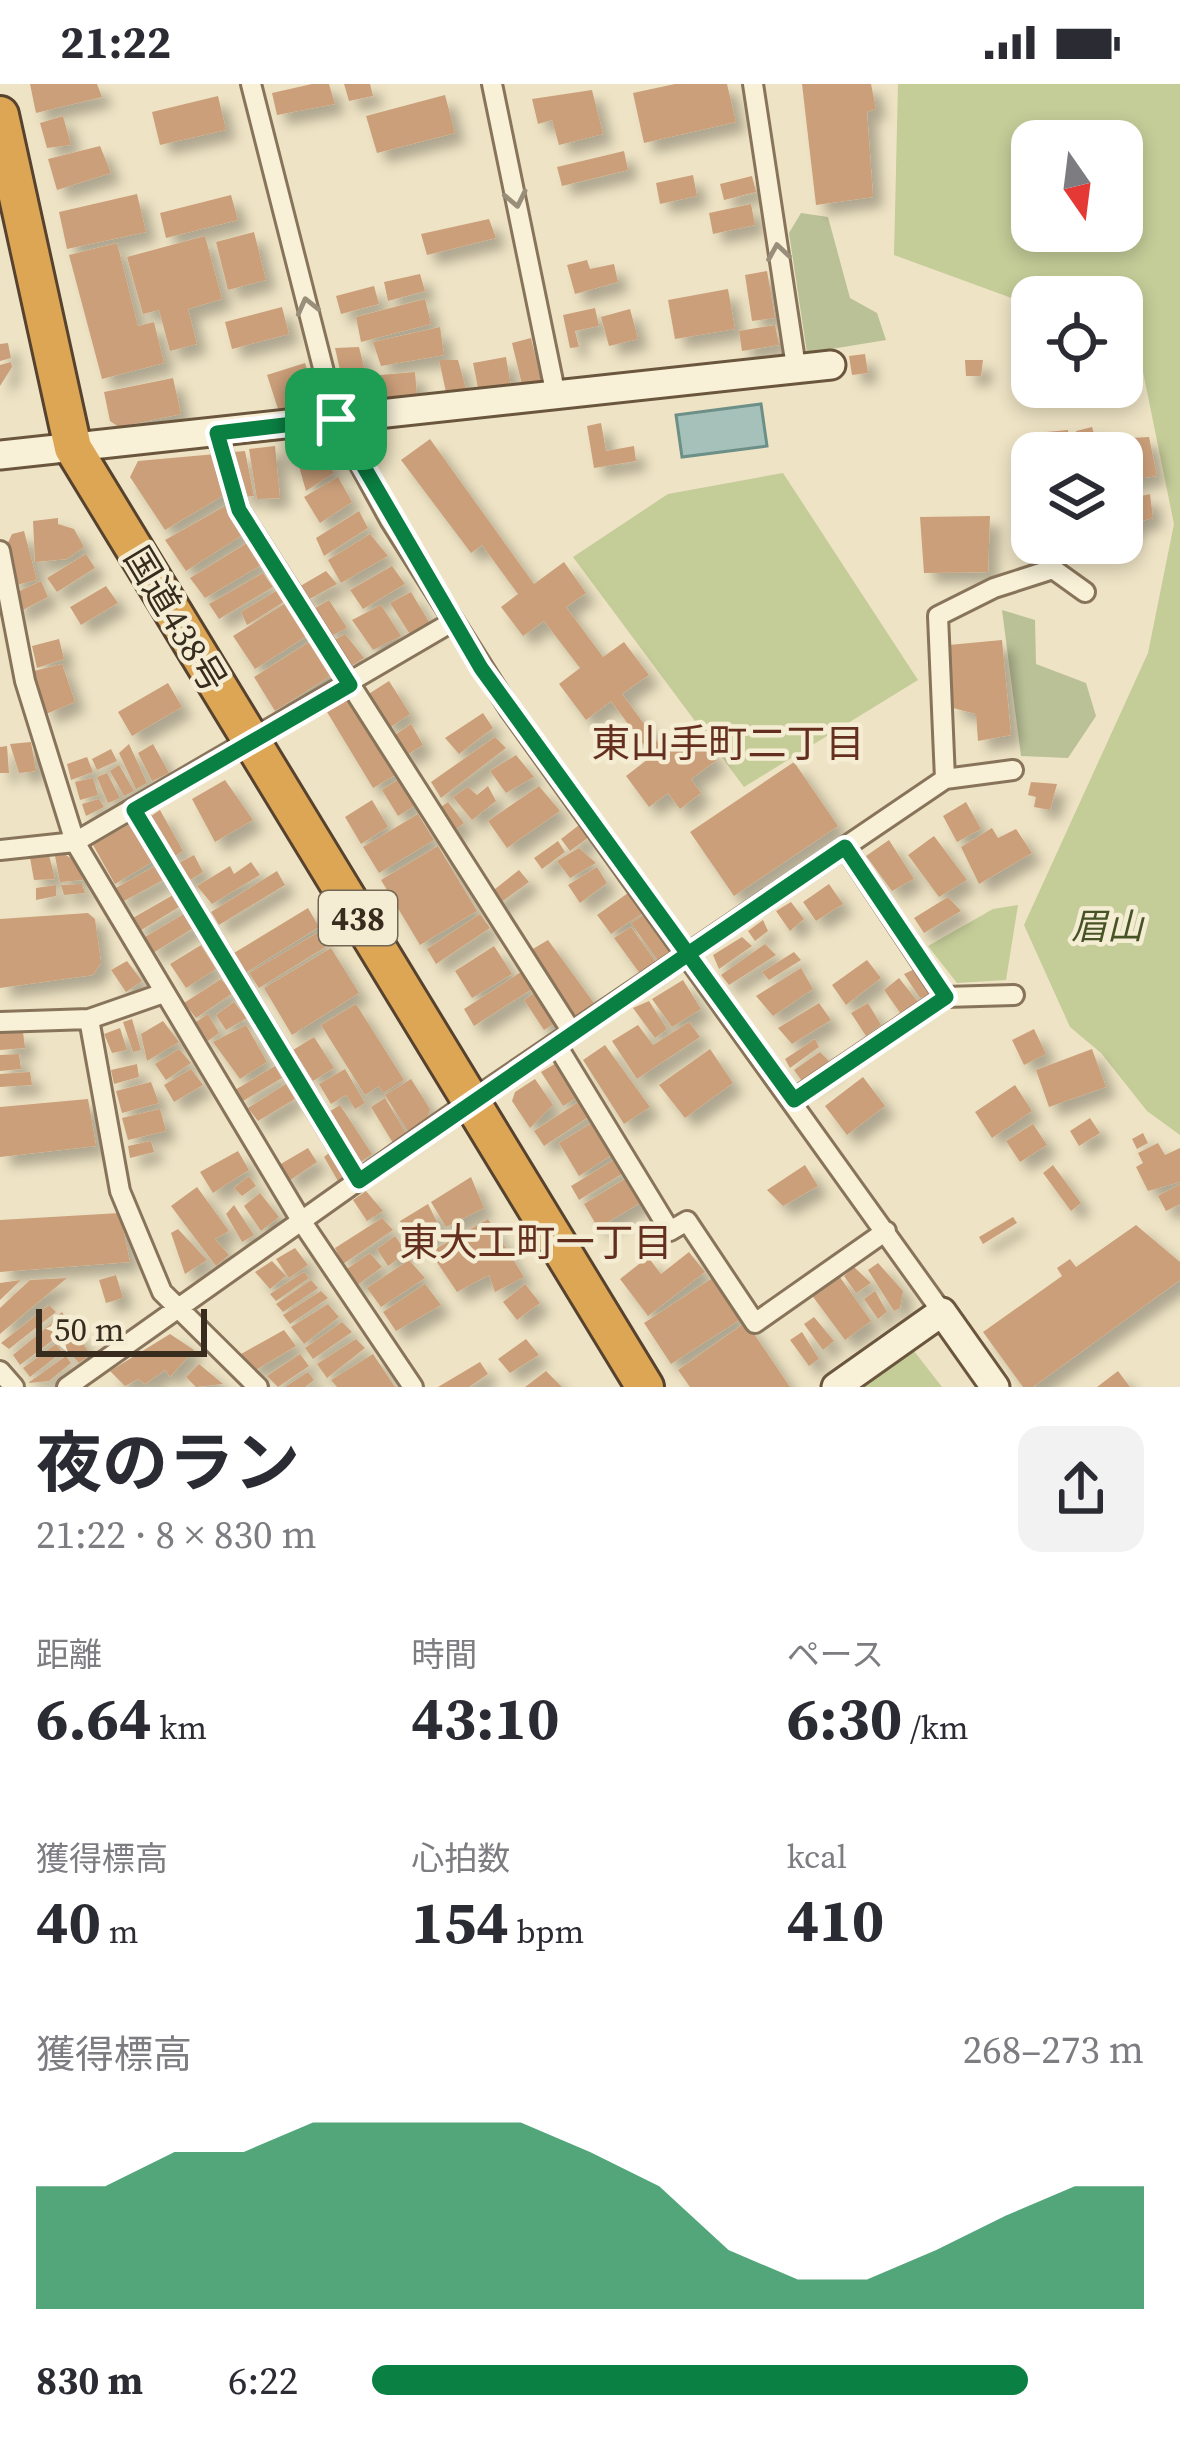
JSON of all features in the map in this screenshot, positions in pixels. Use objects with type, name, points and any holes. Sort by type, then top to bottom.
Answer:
[{"type":"highway","name":"国道438号","points":[[0,115],[73,448],[645,1387]]},
{"type":"street","points":[[251,84],[336,419],[452,622],[995,1387]]},
{"type":"street","points":[[492,84],[555,392]]},
{"type":"street","points":[[753,84],[796,367]]},
{"type":"street","points":[[0,455],[832,365]]},
{"type":"street","points":[[217,433],[239,510],[564,1038],[670,1231],[687,1221],[755,1323],[886,1232]]},
{"type":"street","points":[[0,550],[25,681],[75,842],[161,994],[302,1222],[413,1387]]},
{"type":"street","points":[[945,778],[938,616],[994,588],[1053,569],[1085,592]]},
{"type":"street","points":[[0,850],[75,842],[452,622]]},
{"type":"street","points":[[67,1387],[470,1102],[945,778],[1013,770]]},
{"type":"street","points":[[134,810],[359,1181]]},
{"type":"street","points":[[845,847],[946,997]]},
{"type":"street","points":[[0,1022],[88,1018],[161,994]]},
{"type":"street","points":[[794,1100],[946,997],[1014,995]]},
{"type":"street","points":[[88,1018],[120,1191],[162,1292],[258,1387]]},
{"type":"street","points":[[836,1387],[942,1312]]},
{"type":"street","points":[[0,1371],[14,1387]]},
{"type":"green space","name":"眉山","points":[[898,84],[1180,84],[1180,1135],[1147,1111],[1101,1053],[1070,1027],[1024,925],[1148,653],[1174,524],[1143,372],[1143,276],[1011,276],[1011,298],[894,255]]},
{"type":"green space","points":[[801,213],[828,217],[850,298],[877,313],[886,340],[807,353],[789,233]]},
{"type":"green space","points":[[783,473],[918,680],[744,787],[573,557],[668,494]]},
{"type":"green space","points":[[1002,610],[1035,620],[1036,664],[1086,683],[1096,716],[1068,758],[1021,756]]},
{"type":"green space","points":[[1018,905],[1006,980],[957,983],[928,946],[993,909]]},
{"type":"green space","points":[[914,1351],[942,1387],[852,1387],[898,1353]]},
{"type":"water","points":[[761,404],[767,446],[682,457],[676,415]]},
{"type":"building","points":[[30,84],[97,84],[102,97],[36,113]]},
{"type":"building","points":[[329,84],[335,104],[277,115],[272,93]]},
{"type":"building","points":[[344,84],[370,84],[373,96],[349,101]]},
{"type":"building","points":[[675,84],[727,84],[736,122],[644,143],[633,93]]},
{"type":"building","points":[[802,84],[871,84],[876,109],[867,112],[873,197],[816,205]]},
{"type":"building","points":[[592,90],[603,134],[559,145],[552,120],[538,124],[532,99]]},
{"type":"building","points":[[445,95],[455,133],[377,153],[366,116]]},
{"type":"building","points":[[218,96],[226,130],[160,145],[152,112]]},
{"type":"building","points":[[63,116],[71,145],[47,148],[40,123]]},
{"type":"building","points":[[100,146],[111,173],[57,190],[48,159]]},
{"type":"building","points":[[624,151],[628,170],[562,186],[557,167]]},
{"type":"building","points":[[693,175],[697,196],[660,204],[656,183]]},
{"type":"building","points":[[752,176],[756,192],[724,200],[720,184]]},
{"type":"building","points":[[137,194],[146,232],[67,249],[59,212]]},
{"type":"building","points":[[231,195],[238,220],[166,238],[160,213]]},
{"type":"building","points":[[751,204],[755,225],[713,234],[709,213]]},
{"type":"building","points":[[489,219],[496,238],[427,255],[421,234]]},
{"type":"building","points":[[254,232],[266,280],[228,290],[216,242]]},
{"type":"building","points":[[205,236],[222,299],[188,309],[197,344],[170,351],[159,310],[143,314],[127,257]]},
{"type":"building","points":[[117,243],[138,326],[154,322],[164,363],[102,379],[69,255]]},
{"type":"building","points":[[587,260],[590,269],[614,264],[618,282],[575,294],[567,265]]},
{"type":"building","points":[[767,271],[775,318],[752,321],[745,275]]},
{"type":"building","points":[[420,274],[425,291],[388,301],[384,282]]},
{"type":"building","points":[[374,286],[379,304],[341,314],[336,296]]},
{"type":"building","points":[[728,289],[735,329],[675,339],[668,300]]},
{"type":"building","points":[[425,299],[431,324],[361,342],[356,317]]},
{"type":"building","points":[[282,307],[289,334],[232,349],[225,322]]},
{"type":"building","points":[[595,308],[599,326],[575,331],[579,347],[570,348],[563,315]]},
{"type":"building","points":[[630,309],[638,339],[609,346],[601,317]]},
{"type":"building","points":[[775,325],[779,345],[742,351],[739,331]]},
{"type":"building","points":[[440,327],[444,355],[381,366],[373,342]]},
{"type":"building","points":[[531,338],[543,388],[524,393],[512,343]]},
{"type":"building","points":[[8,343],[11,358],[0,361],[0,344]]},
{"type":"building","points":[[359,347],[373,403],[355,395],[342,379],[335,348]]},
{"type":"building","points":[[865,354],[868,373],[852,375],[849,356]]},
{"type":"building","points":[[506,357],[511,387],[479,393],[473,363]]},
{"type":"building","points":[[439,360],[458,360],[466,389],[446,392]]},
{"type":"building","points":[[965,360],[983,360],[981,376],[966,376]]},
{"type":"building","points":[[11,362],[12,367],[0,386],[0,365]]},
{"type":"building","points":[[305,363],[317,400],[279,412],[267,375]]},
{"type":"building","points":[[415,372],[417,395],[387,399],[380,375]]},
{"type":"building","points":[[173,378],[181,414],[119,427],[110,421],[104,392]]},
{"type":"building","points":[[601,423],[606,451],[634,446],[636,461],[594,468],[587,426]]},
{"type":"building","points":[[1143,437],[1149,437],[1157,476],[1143,478]]},
{"type":"building","points":[[430,439],[534,584],[564,562],[586,593],[566,607],[603,657],[624,642],[649,675],[622,694],[662,748],[691,726],[717,760],[691,779],[701,793],[680,809],[668,793],[649,807],[626,776],[652,756],[611,701],[586,720],[559,684],[580,668],[544,621],[523,636],[501,607],[518,594],[482,545],[471,553],[401,460]]},
{"type":"building","points":[[275,446],[280,498],[257,499],[249,449]]},
{"type":"building","points":[[316,446],[334,473],[306,491],[294,448]]},
{"type":"building","points":[[245,451],[254,496],[242,497],[233,452]]},
{"type":"building","points":[[216,454],[231,491],[165,530],[130,477],[138,461]]},
{"type":"building","points":[[338,477],[352,502],[320,523],[304,497]]},
{"type":"building","points":[[1150,494],[1153,518],[1143,521],[1143,496]]},
{"type":"building","points":[[225,506],[244,534],[186,571],[165,540]]},
{"type":"building","points":[[359,511],[368,528],[324,556],[316,538]]},
{"type":"building","points":[[990,516],[988,572],[924,573],[920,517]]},
{"type":"building","points":[[58,518],[58,524],[74,529],[84,547],[67,559],[35,562],[33,521]]},
{"type":"building","points":[[24,531],[37,580],[12,586],[5,549],[12,534]]},
{"type":"building","points":[[370,534],[388,556],[341,583],[328,560]]},
{"type":"building","points":[[247,543],[263,564],[205,598],[190,578]]},
{"type":"building","points":[[86,554],[95,568],[57,592],[47,578]]},
{"type":"building","points":[[392,566],[405,584],[363,609],[350,590]]},
{"type":"building","points":[[326,571],[337,584],[306,601],[297,588]]},
{"type":"building","points":[[263,573],[273,587],[219,619],[209,604]]},
{"type":"building","points":[[41,581],[48,597],[17,613],[13,594]]},
{"type":"building","points":[[106,586],[118,603],[81,625],[70,607]]},
{"type":"building","points":[[276,591],[285,601],[247,625],[241,612]]},
{"type":"building","points":[[411,592],[429,622],[411,636],[390,603]]},
{"type":"building","points":[[329,600],[347,628],[331,636],[312,610]]},
{"type":"building","points":[[289,601],[310,634],[255,669],[233,636]]},
{"type":"building","points":[[381,605],[401,636],[373,650],[352,620]]},
{"type":"building","points":[[345,634],[364,658],[348,668],[331,642]]},
{"type":"building","points":[[59,639],[64,659],[37,668],[32,646]]},
{"type":"building","points":[[314,639],[335,673],[275,711],[254,677]]},
{"type":"building","points":[[1002,640],[1011,735],[978,741],[976,714],[953,708],[949,645]]},
{"type":"building","points":[[62,664],[75,702],[46,714],[34,671]]},
{"type":"building","points":[[389,681],[410,714],[388,729],[367,695]]},
{"type":"building","points":[[168,683],[182,707],[132,736],[118,712]]},
{"type":"building","points":[[350,698],[397,774],[373,788],[327,712]]},
{"type":"building","points":[[483,713],[493,728],[459,754],[445,738]]},
{"type":"building","points":[[411,724],[423,745],[404,757],[392,737]]},
{"type":"building","points":[[495,737],[506,748],[441,798],[431,782]]},
{"type":"building","points":[[31,742],[36,771],[19,773],[10,744]]},
{"type":"building","points":[[129,744],[147,783],[136,789],[119,753]]},
{"type":"building","points":[[153,744],[169,773],[152,781],[138,753]]},
{"type":"building","points":[[7,746],[9,773],[0,773],[0,747]]},
{"type":"building","points":[[111,749],[117,761],[97,770],[92,759]]},
{"type":"building","points":[[516,755],[534,777],[506,793],[490,771]]},
{"type":"building","points":[[87,757],[93,772],[71,780],[67,764]]},
{"type":"building","points":[[794,762],[838,826],[734,896],[690,832]]},
{"type":"building","points":[[119,765],[134,791],[124,796],[110,771]]},
{"type":"building","points":[[107,773],[120,798],[108,803],[97,777]]},
{"type":"building","points":[[93,778],[98,795],[80,800],[75,782]]},
{"type":"building","points":[[399,779],[416,805],[398,816],[382,790]]},
{"type":"building","points":[[225,780],[253,820],[215,842],[192,799]]},
{"type":"building","points":[[1031,782],[1057,784],[1050,810],[1034,807],[1036,797],[1028,795]]},
{"type":"building","points":[[488,786],[496,801],[472,820],[453,797],[468,787],[477,795]]},
{"type":"building","points":[[539,786],[560,811],[507,848],[488,821]]},
{"type":"building","points":[[99,799],[104,807],[86,816],[82,804]]},
{"type":"building","points":[[372,800],[388,827],[361,844],[345,817]]},
{"type":"building","points":[[448,802],[464,823],[448,836],[432,813]]},
{"type":"building","points":[[966,802],[981,829],[957,842],[943,816]]},
{"type":"building","points":[[160,810],[183,851],[171,859],[147,819]]},
{"type":"building","points":[[418,814],[434,840],[379,873],[363,847]]},
{"type":"building","points":[[133,822],[157,859],[115,884],[93,845]]},
{"type":"building","points":[[579,825],[589,837],[570,851],[561,839]]},
{"type":"building","points":[[992,828],[998,838],[1016,829],[1032,853],[979,884],[961,847]]},
{"type":"building","points":[[934,836],[967,880],[939,897],[908,855]]},
{"type":"building","points":[[889,840],[914,879],[892,891],[866,856]]},
{"type":"building","points":[[558,841],[565,852],[542,869],[534,858]]},
{"type":"building","points":[[438,846],[477,911],[420,945],[381,880]]},
{"type":"building","points":[[579,848],[596,863],[570,878],[557,861]]},
{"type":"building","points":[[64,854],[74,860],[83,880],[60,882],[55,856]]},
{"type":"building","points":[[49,855],[55,879],[34,880],[30,858]]},
{"type":"building","points":[[194,855],[203,872],[185,883],[175,865]]},
{"type":"building","points":[[251,862],[260,875],[212,904],[197,886],[230,866],[234,874]]},
{"type":"building","points":[[157,865],[165,879],[122,902],[114,889]]},
{"type":"building","points":[[597,867],[607,883],[580,903],[568,885]]},
{"type":"building","points":[[519,870],[529,882],[493,908],[485,897]]},
{"type":"building","points":[[277,871],[285,885],[219,925],[211,912]]},
{"type":"building","points":[[82,884],[85,893],[64,895],[61,885]]},
{"type":"building","points":[[829,884],[843,904],[816,921],[803,902]]},
{"type":"building","points":[[56,885],[56,896],[36,900],[36,888]]},
{"type":"building","points":[[628,893],[643,913],[611,934],[597,915]]},
{"type":"building","points":[[173,895],[179,907],[138,932],[131,919]]},
{"type":"building","points":[[948,897],[961,911],[924,933],[914,918]]},
{"type":"building","points":[[791,902],[804,919],[790,931],[776,911]]},
{"type":"building","points":[[308,908],[319,927],[242,975],[229,956]]},
{"type":"building","points":[[187,912],[195,927],[153,953],[145,937]]},
{"type":"building","points":[[88,913],[95,919],[101,963],[93,975],[0,988],[0,919]]},
{"type":"building","points":[[480,914],[490,928],[436,964],[427,949]]},
{"type":"building","points":[[645,914],[675,952],[659,962],[631,923]]},
{"type":"building","points":[[763,920],[768,931],[755,941],[748,931]]},
{"type":"building","points":[[631,927],[658,965],[641,975],[614,938]]},
{"type":"building","points":[[319,932],[327,946],[259,988],[249,973]]},
{"type":"building","points":[[742,937],[752,946],[719,969],[713,955]]},
{"type":"building","points":[[548,940],[594,1003],[572,1020],[526,953]]},
{"type":"building","points":[[765,944],[776,955],[729,985],[721,975]]},
{"type":"building","points":[[201,945],[216,969],[186,988],[170,964]]},
{"type":"building","points":[[494,946],[512,974],[472,998],[455,971]]},
{"type":"building","points":[[331,948],[359,993],[292,1035],[264,988]]},
{"type":"building","points":[[794,952],[801,960],[769,980],[762,972]]},
{"type":"building","points":[[867,960],[881,978],[846,1005],[832,985]]},
{"type":"building","points":[[127,961],[142,981],[126,992],[111,970]]},
{"type":"building","points":[[801,968],[813,989],[773,1016],[756,996]]},
{"type":"building","points":[[917,968],[929,984],[929,996],[920,998],[904,974]]},
{"type":"building","points":[[521,972],[532,989],[474,1026],[464,1009]]},
{"type":"building","points":[[899,978],[918,1002],[901,1014],[884,990]]},
{"type":"building","points":[[221,979],[233,993],[196,1018],[184,1003]]},
{"type":"building","points":[[683,980],[701,1009],[672,1027],[652,999]]},
{"type":"building","points":[[537,991],[557,1022],[544,1030],[524,1000]]},
{"type":"building","points":[[649,1001],[667,1029],[655,1038],[633,1008]]},
{"type":"building","points":[[234,1002],[247,1018],[226,1030],[216,1015]]},
{"type":"building","points":[[819,1003],[831,1020],[792,1044],[778,1028]]},
{"type":"building","points":[[868,1003],[881,1025],[866,1036],[851,1013]]},
{"type":"building","points":[[356,1004],[404,1080],[383,1093],[379,1086],[365,1095],[321,1025]]},
{"type":"building","points":[[208,1014],[219,1033],[208,1041],[196,1022]]},
{"type":"building","points":[[132,1019],[141,1050],[133,1052],[123,1022]]},
{"type":"building","points":[[163,1021],[179,1042],[147,1061],[141,1034]]},
{"type":"building","points":[[689,1022],[700,1037],[637,1079],[612,1041],[638,1025],[653,1045]]},
{"type":"building","points":[[246,1025],[267,1062],[240,1079],[213,1042]]},
{"type":"building","points":[[120,1028],[127,1050],[112,1053],[104,1034]]},
{"type":"building","points":[[1034,1029],[1046,1054],[1024,1065],[1012,1040]]},
{"type":"building","points":[[23,1032],[25,1048],[0,1050],[0,1033]]},
{"type":"building","points":[[314,1037],[334,1068],[313,1081],[293,1050]]},
{"type":"building","points":[[815,1039],[819,1047],[790,1068],[785,1059]]},
{"type":"building","points":[[605,1045],[650,1107],[624,1124],[583,1060]]},
{"type":"building","points":[[179,1049],[191,1063],[166,1080],[155,1064]]},
{"type":"building","points":[[710,1049],[733,1083],[685,1118],[659,1085]]},
{"type":"building","points":[[1092,1049],[1106,1087],[1049,1107],[1036,1070]]},
{"type":"building","points":[[820,1052],[833,1065],[804,1084],[794,1070]]},
{"type":"building","points":[[19,1054],[21,1069],[0,1071],[0,1055]]},
{"type":"building","points":[[560,1061],[581,1095],[563,1106],[541,1072]]},
{"type":"building","points":[[137,1064],[139,1077],[114,1084],[111,1070]]},
{"type":"building","points":[[275,1066],[282,1078],[243,1101],[235,1090]]},
{"type":"building","points":[[191,1069],[203,1085],[174,1102],[164,1085]]},
{"type":"building","points":[[345,1069],[365,1103],[355,1109],[346,1095],[331,1104],[319,1084]]},
{"type":"building","points":[[30,1072],[32,1085],[0,1087],[0,1074]]},
{"type":"building","points":[[863,1077],[885,1106],[847,1135],[825,1106]]},
{"type":"building","points":[[411,1079],[430,1109],[426,1123],[409,1133],[385,1095]]},
{"type":"building","points":[[535,1079],[553,1105],[530,1128],[512,1101],[515,1092]]},
{"type":"building","points":[[151,1082],[159,1103],[122,1113],[116,1091]]},
{"type":"building","points":[[286,1084],[295,1099],[258,1121],[248,1108]]},
{"type":"building","points":[[1015,1085],[1032,1111],[992,1138],[975,1112]]},
{"type":"building","points":[[385,1098],[407,1135],[393,1143],[371,1107]]},
{"type":"building","points":[[88,1099],[96,1146],[0,1157],[0,1107]]},
{"type":"building","points":[[583,1099],[593,1114],[544,1146],[534,1131]]},
{"type":"building","points":[[340,1105],[372,1154],[359,1163],[327,1113]]},
{"type":"building","points":[[160,1109],[166,1131],[128,1140],[122,1118]]},
{"type":"building","points":[[1090,1118],[1100,1133],[1079,1146],[1070,1131]]},
{"type":"building","points":[[595,1121],[615,1153],[579,1176],[559,1143]]},
{"type":"building","points":[[1033,1124],[1047,1145],[1020,1162],[1006,1141]]},
{"type":"building","points":[[1143,1133],[1148,1143],[1137,1149],[1132,1139]]},
{"type":"building","points":[[151,1141],[154,1152],[130,1158],[128,1146]]},
{"type":"building","points":[[1158,1143],[1165,1155],[1180,1148],[1180,1182],[1148,1191],[1136,1167],[1143,1163],[1138,1153]]},
{"type":"building","points":[[308,1148],[317,1162],[289,1181],[279,1165]]},
{"type":"building","points":[[238,1151],[249,1170],[213,1193],[200,1172]]},
{"type":"building","points":[[330,1152],[346,1175],[338,1181],[324,1157]]},
{"type":"building","points":[[617,1158],[625,1172],[579,1200],[571,1186]]},
{"type":"building","points":[[805,1165],[818,1186],[783,1206],[767,1190]]},
{"type":"building","points":[[1053,1165],[1081,1203],[1071,1211],[1043,1173]]},
{"type":"building","points":[[249,1176],[256,1186],[242,1196],[234,1188]]},
{"type":"building","points":[[630,1176],[645,1200],[598,1228],[584,1204]]},
{"type":"building","points":[[471,1177],[484,1208],[446,1227],[431,1202]]},
{"type":"building","points":[[1180,1184],[1180,1204],[1166,1211],[1158,1196]]},
{"type":"building","points":[[197,1187],[229,1231],[215,1239],[229,1255],[216,1266],[171,1206]]},
{"type":"building","points":[[366,1191],[383,1211],[367,1221],[353,1200]]},
{"type":"building","points":[[260,1193],[279,1217],[261,1231],[244,1206]]},
{"type":"building","points":[[428,1204],[441,1230],[415,1247],[400,1221]]},
{"type":"building","points":[[234,1205],[254,1235],[242,1242],[226,1214]]},
{"type":"building","points":[[120,1213],[130,1262],[0,1272],[0,1220]]},
{"type":"building","points":[[1013,1217],[1017,1223],[983,1244],[979,1237]]},
{"type":"building","points":[[382,1218],[393,1230],[343,1264],[335,1248]]},
{"type":"building","points":[[488,1219],[524,1277],[495,1292],[489,1275],[457,1292],[430,1252]]},
{"type":"building","points":[[1136,1225],[1180,1262],[1180,1280],[1033,1387],[1023,1387],[983,1332],[1062,1276],[1057,1268],[1070,1259],[1076,1267]]},
{"type":"building","points":[[178,1229],[207,1260],[185,1274],[171,1233]]},
{"type":"building","points":[[395,1236],[407,1253],[388,1266],[377,1249]]},
{"type":"building","points":[[295,1248],[308,1265],[289,1278],[276,1259]]},
{"type":"building","points":[[689,1252],[705,1272],[648,1316],[620,1279],[648,1257],[661,1274]]},
{"type":"building","points":[[370,1253],[382,1267],[356,1286],[344,1271]]},
{"type":"building","points":[[409,1260],[425,1278],[381,1307],[367,1288]]},
{"type":"building","points":[[272,1261],[286,1276],[270,1289],[255,1272]]},
{"type":"building","points":[[878,1263],[903,1291],[900,1308],[894,1311],[868,1270]]},
{"type":"building","points":[[854,1267],[871,1283],[856,1293],[844,1276]]},
{"type":"building","points":[[304,1272],[309,1278],[276,1301],[270,1294]]},
{"type":"building","points":[[837,1273],[871,1321],[845,1340],[811,1294]]},
{"type":"building","points":[[116,1275],[123,1298],[106,1303],[99,1280]]},
{"type":"building","points":[[714,1277],[741,1319],[671,1364],[644,1323]]},
{"type":"building","points":[[67,1278],[0,1334],[0,1308],[30,1280]]},
{"type":"building","points":[[21,1280],[0,1300],[0,1283]]},
{"type":"building","points":[[311,1280],[318,1288],[283,1312],[276,1304]]},
{"type":"building","points":[[425,1284],[441,1305],[396,1331],[383,1312]]},
{"type":"building","points":[[525,1284],[540,1303],[517,1320],[503,1302]]},
{"type":"building","points":[[321,1291],[328,1298],[290,1324],[283,1315]]},
{"type":"building","points":[[875,1291],[887,1312],[878,1319],[864,1299]]},
{"type":"building","points":[[328,1304],[339,1317],[304,1344],[291,1327]]},
{"type":"building","points":[[49,1305],[56,1312],[9,1349],[1,1343]]},
{"type":"building","points":[[62,1312],[90,1354],[79,1363],[60,1342],[68,1332],[56,1317]]},
{"type":"building","points":[[814,1317],[834,1341],[823,1350],[804,1324]]},
{"type":"building","points":[[342,1322],[352,1332],[313,1359],[305,1348]]},
{"type":"building","points":[[746,1322],[790,1387],[690,1387],[678,1370]]},
{"type":"building","points":[[52,1323],[62,1333],[20,1365],[13,1355]]},
{"type":"building","points":[[284,1330],[296,1346],[254,1371],[241,1354]]},
{"type":"building","points":[[802,1332],[819,1359],[809,1366],[790,1340]]},
{"type":"building","points":[[170,1334],[194,1350],[170,1377],[165,1370],[145,1384],[138,1379],[125,1386],[110,1371]]},
{"type":"building","points":[[356,1339],[365,1348],[327,1378],[317,1364]]},
{"type":"building","points":[[526,1339],[539,1355],[510,1373],[498,1359]]},
{"type":"building","points":[[56,1344],[62,1352],[30,1377],[23,1368]]},
{"type":"building","points":[[300,1354],[309,1366],[278,1387],[267,1376]]},
{"type":"building","points":[[373,1354],[395,1387],[337,1387],[331,1380]]},
{"type":"building","points":[[66,1356],[71,1363],[49,1381],[28,1383]]},
{"type":"building","points":[[480,1362],[488,1374],[469,1387],[438,1387]]},
{"type":"building","points":[[199,1364],[223,1384],[196,1387],[186,1377]]},
{"type":"building","points":[[546,1371],[562,1387],[525,1387]]},
{"type":"building","points":[[1118,1371],[1130,1387],[1097,1387]]},
{"type":"building","points":[[308,1372],[314,1380],[305,1387],[285,1387]]},
{"type":"district","name":"東山手町二丁目","points":[[728,743]]},
{"type":"district","name":"東大工町一丁目","points":[[536,1242]]},
{"type":"route","points":[[336,419],[217,433],[239,510],[350,685],[134,810],[359,1181],[688,954],[794,1100],[946,997],[845,847],[688,954],[481,668],[390,520],[336,419]]}]
